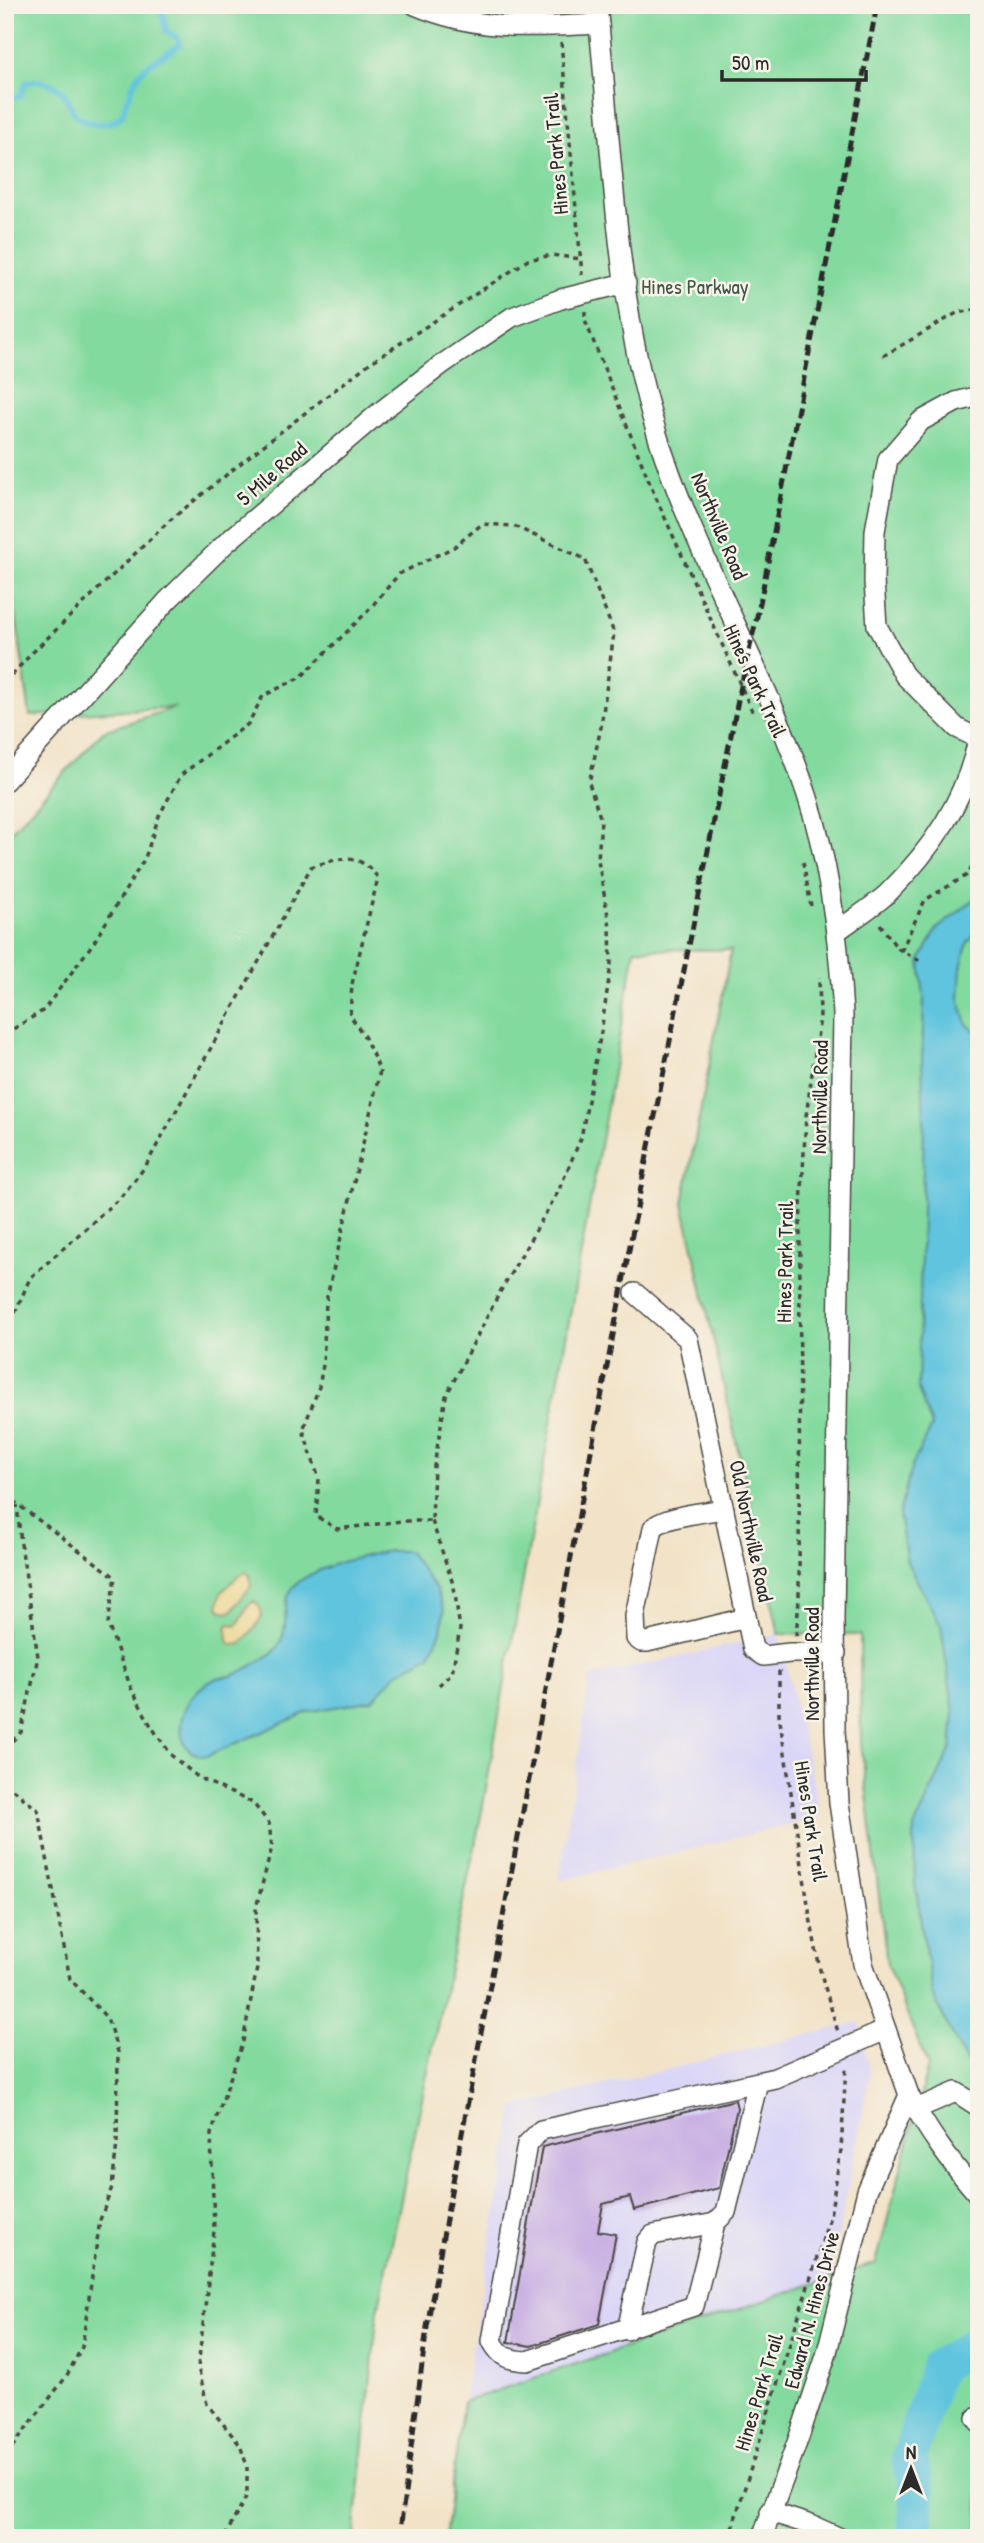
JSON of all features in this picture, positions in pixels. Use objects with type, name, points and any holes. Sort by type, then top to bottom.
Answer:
[{"type":"street","points":[[415,5],[437,14],[488,26],[559,26],[598,15]]},
{"type":"street","name":"Northville Road","points":[[598,15],[626,283],[642,385],[658,438],[692,525],[784,733],[807,796],[827,871],[836,932],[843,1014],[834,1618],[839,1803],[863,1964],[886,2030],[913,2102],[955,2167],[979,2196]]},
{"type":"street","name":"5 Mile Road","points":[[5,782],[167,601],[226,543],[380,412],[441,365],[512,317],[540,306],[626,283]]},
{"type":"street","points":[[836,932],[887,894],[936,839],[952,814],[973,763],[978,740],[957,728],[904,675],[877,626],[874,581],[875,531],[888,459],[921,421],[956,402],[979,396]]},
{"type":"street","name":"Old Northville Road","points":[[635,1293],[688,1339],[753,1649],[762,1656],[836,1653]]},
{"type":"street","points":[[723,1509],[668,1520],[656,1524],[653,1528],[635,1615],[636,1638],[647,1642],[746,1618]]},
{"type":"street","points":[[758,2082],[726,2211],[715,2223],[694,2306],[527,2361],[506,2359],[497,2351],[492,2341],[527,2144],[541,2130],[775,2078],[886,2030]]},
{"type":"street","points":[[913,2102],[956,2092],[979,2107]]},
{"type":"street","name":"Edward N. Hines Drive","points":[[761,2538],[826,2356],[867,2191],[913,2102]]},
{"type":"street","points":[[627,2330],[647,2242],[653,2235],[715,2223]]},
{"type":"street","points":[[770,2512],[840,2538]]},
{"type":"path","name":"Hines Park Trail","points":[[559,26],[585,320],[627,429],[693,584],[753,714]]},
{"type":"path","points":[[5,682],[169,521],[367,365],[528,260],[552,255],[581,258]]},
{"type":"path","points":[[883,356],[957,313],[979,309]]},
{"type":"path","points":[[5,1034],[44,1010],[94,942],[145,858],[159,816],[181,775],[248,723],[262,696],[301,677],[367,612],[399,574],[454,547],[482,524],[514,526],[584,559],[614,633],[601,727],[589,783],[601,820],[598,860],[610,927],[611,965],[582,1138],[545,1215],[500,1292],[446,1396],[434,1466],[432,1521],[454,1587],[460,1629],[452,1673],[439,1685]]},
{"type":"path","points":[[901,951],[925,900],[969,874],[979,848]]},
{"type":"path","points":[[5,1336],[30,1278],[120,1198],[145,1167],[311,867],[340,857],[369,865],[378,878],[352,984],[350,1015],[365,1038],[380,1072],[326,1301],[319,1387],[303,1430],[319,1479],[316,1516],[338,1529],[402,1521],[432,1521]]},
{"type":"path","points":[[803,860],[812,910]]},
{"type":"path","points":[[869,907],[884,932],[901,951],[920,961]]},
{"type":"path","name":"Hines Park Trail","points":[[729,2538],[830,2216],[841,2150],[846,2065],[820,1970],[779,1714],[779,1672],[797,1633],[799,1600],[800,1226],[806,1116],[820,1017],[819,972]]},
{"type":"path","points":[[5,1495],[115,1577],[108,1624],[136,1697],[151,1726],[172,1755],[200,1778],[253,1803],[269,1824],[272,1847],[256,1908],[257,1968],[243,2041],[212,2134],[214,2231],[198,2367],[207,2404],[240,2445],[247,2466],[247,2495],[224,2538]]},
{"type":"path","points":[[5,1748],[22,1732],[38,1657],[21,1544],[18,1504]]},
{"type":"path","points":[[5,1783],[38,1810],[70,1979],[107,2018],[118,2052],[117,2143],[113,2176],[100,2220],[82,2347],[66,2377],[5,2456]]},
{"type":"shaded area","points":[[779,1634],[821,1817],[559,1881],[590,1677]]},
{"type":"shaded area","points":[[860,2022],[870,2075],[830,2279],[463,2402],[514,2107]]},
{"type":"green space","name":"Hines Parkway","points":[[5,5],[979,5],[979,2538],[445,2538],[463,2402],[876,2263],[928,2066],[887,1964],[861,1743],[860,1635],[779,1634],[683,1203],[731,950],[635,949],[482,1811],[378,2310],[354,2538],[5,2538],[5,838],[103,731],[176,707],[30,716],[5,537]]},
{"type":"sand","points":[[245,1572],[250,1575],[251,1586],[231,1612],[222,1611],[218,1607],[221,1593]]},
{"type":"sand","points":[[254,1601],[259,1606],[261,1618],[241,1644],[232,1645],[228,1641],[229,1624],[236,1625]]},
{"type":"water","points":[[979,896],[979,929],[967,944],[961,968],[959,998],[967,1024],[979,1034],[979,2073],[966,2062],[932,1994],[915,1883],[914,1828],[951,1748],[954,1713],[941,1626],[907,1562],[899,1514],[912,1465],[932,1426],[918,1389],[924,1122],[924,998],[920,961],[937,929]]},
{"type":"water","points":[[388,1551],[408,1551],[436,1589],[444,1610],[441,1632],[430,1655],[396,1674],[373,1700],[308,1712],[207,1756],[189,1750],[181,1731],[181,1721],[187,1704],[207,1683],[242,1671],[277,1648],[284,1630],[286,1603],[293,1587],[311,1574],[332,1565]]},
{"type":"building","points":[[735,2100],[737,2108],[719,2188],[634,2210],[630,2197],[603,2204],[598,2231],[616,2234],[599,2324],[531,2346],[508,2342],[542,2147]]},
{"type":"waterway","points":[[5,101],[20,96],[26,83],[37,81],[54,86],[63,93],[73,112],[88,122],[101,124],[119,118],[139,74],[179,45],[178,38],[166,31],[164,17],[155,5]]},
{"type":"waterway","points":[[192,5],[195,8],[205,5]]},
{"type":"waterway","points":[[216,5],[229,11],[238,11],[242,5]]},
{"type":"waterway","points":[[915,2538],[917,2490],[909,2458],[938,2366],[974,2345],[979,2337]]},
{"type":"railway","points":[[399,2538],[427,2327],[450,2197],[644,1171],[739,695],[760,603],[877,5]]}]
